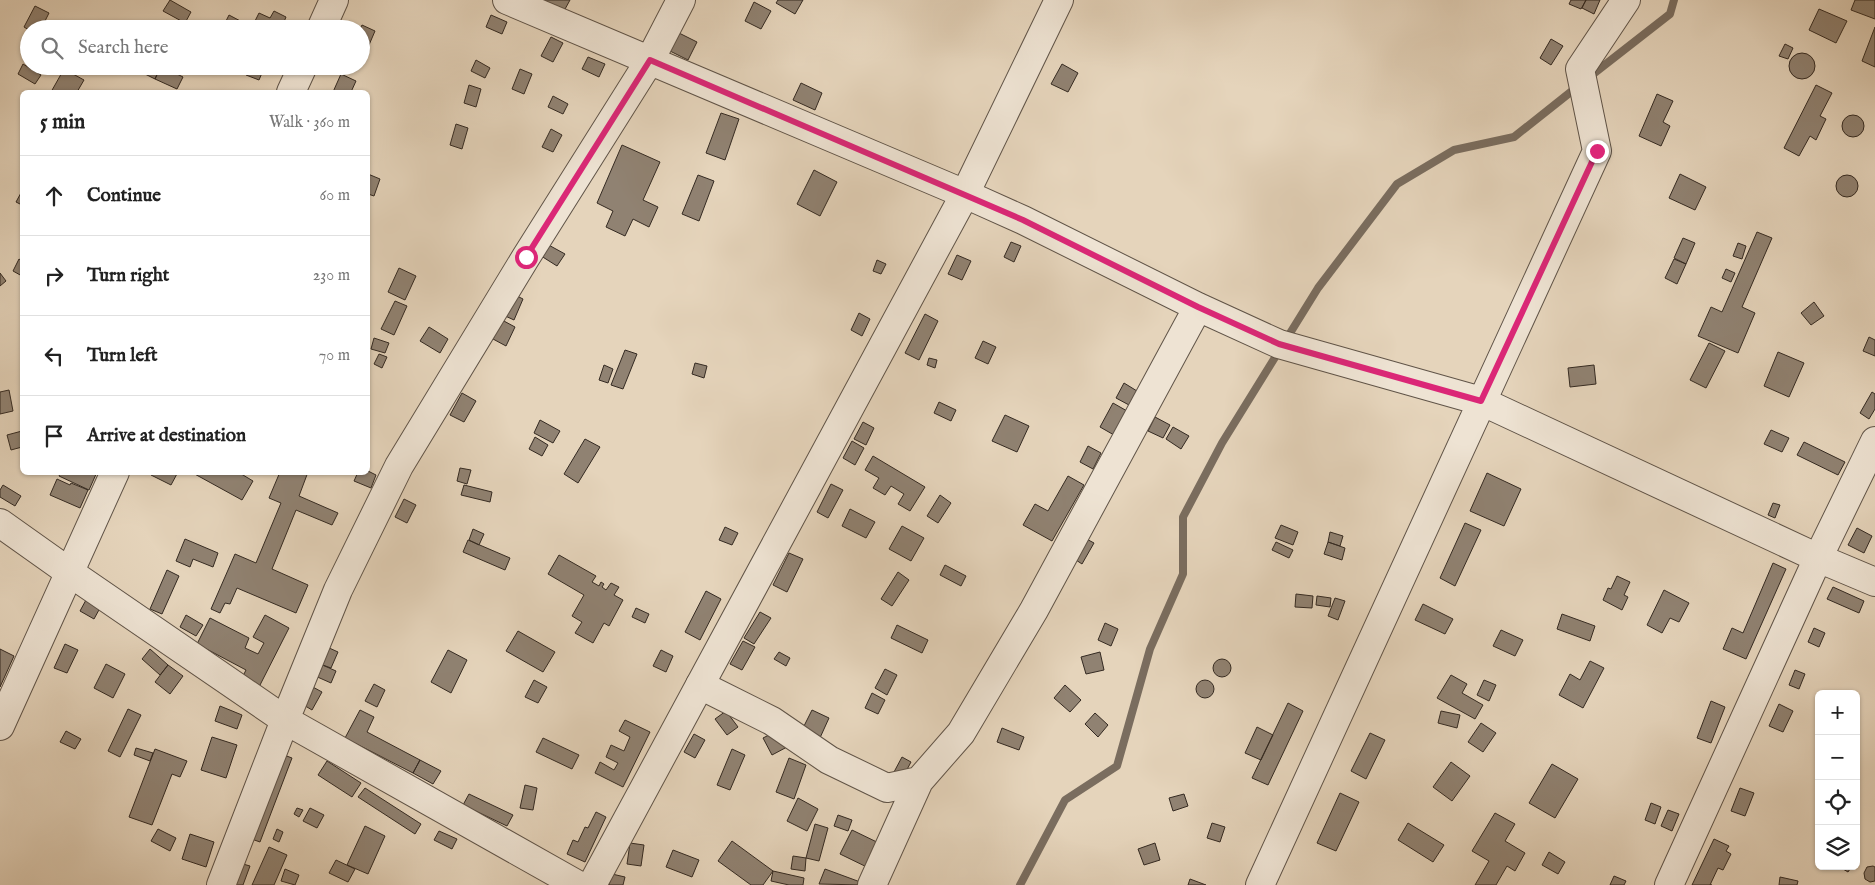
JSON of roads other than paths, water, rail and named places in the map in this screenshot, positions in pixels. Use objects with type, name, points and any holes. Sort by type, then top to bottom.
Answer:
[{"type":"street","points":[[325,20],[334,0]]},
{"type":"street","points":[[507,0],[965,194],[1023,220],[1198,307],[1279,344],[1481,401],[1818,558],[1875,582]]},
{"type":"street","points":[[221,885],[338,590],[399,466],[526,257],[650,60],[681,0]]},
{"type":"street","points":[[1260,885],[1597,151],[1580,69],[1626,0]]},
{"type":"street","points":[[592,885],[965,194],[1053,7]]},
{"type":"street","points":[[292,90],[299,75]]},
{"type":"street","points":[[872,885],[919,781],[961,732],[1034,610],[1198,307]]},
{"type":"street","points":[[1669,885],[1818,558],[1875,441]]},
{"type":"street","points":[[0,726],[114,475]]},
{"type":"street","points":[[0,523],[285,720],[578,885]]},
{"type":"street","points":[[700,685],[772,721],[829,760],[887,788],[919,781]]},
{"type":"waterway","points":[[1588,78],[1670,14],[1674,0]]},
{"type":"waterway","points":[[1020,885],[1065,800],[1117,766],[1150,649],[1183,574],[1183,517],[1222,443],[1318,288],[1397,184],[1454,150],[1514,137],[1577,87]]}]
